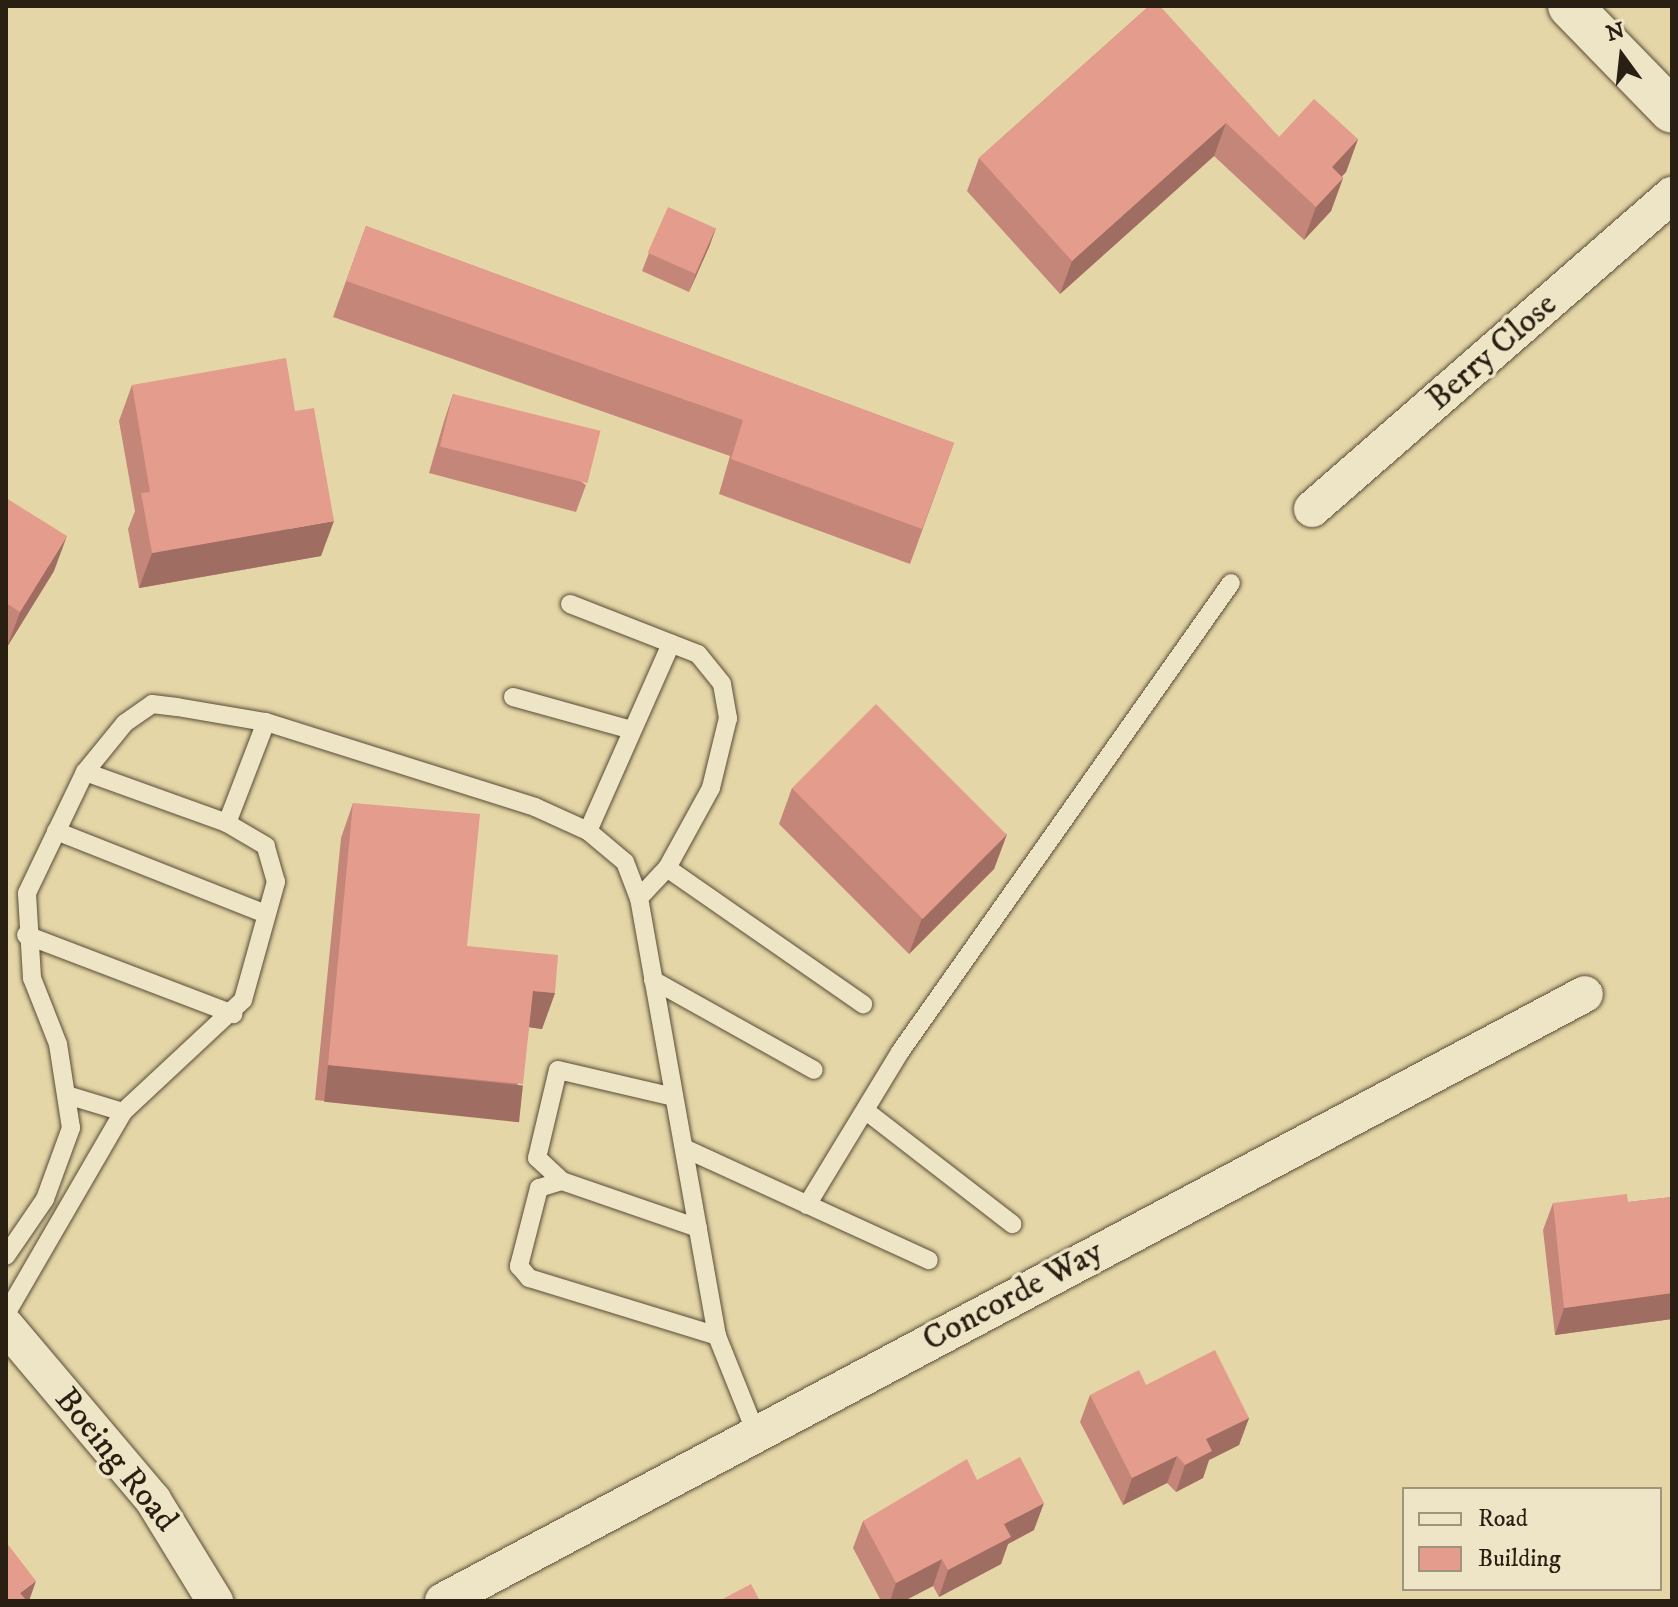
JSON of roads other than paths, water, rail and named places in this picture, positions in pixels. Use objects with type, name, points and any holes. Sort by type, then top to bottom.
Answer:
[{"type":"main road","points":[[1570,6],[1672,111]]},
{"type":"street","name":"Berry Close","points":[[1312,509],[1672,195]]},
{"type":"street","name":"Concorde Way","points":[[443,1601],[1585,994]]},
{"type":"street","name":"Boeing Road","points":[[6,1326],[153,1500],[215,1601]]},
{"type":"lane","points":[[807,1205],[900,1052],[1231,583]]},
{"type":"lane","points":[[570,604],[698,654],[722,684],[728,718],[711,788],[667,868],[639,898]]},
{"type":"lane","points":[[588,831],[628,729],[671,644]]},
{"type":"lane","points":[[513,697],[628,729]]},
{"type":"lane","points":[[6,1256],[45,1199],[71,1128],[70,1096],[32,978],[26,935],[27,893],[56,831],[85,772],[125,723],[152,704],[266,722],[535,807],[588,831],[625,862],[639,898],[717,1336],[756,1433]]},
{"type":"lane","points":[[227,823],[266,722]]},
{"type":"lane","points":[[6,1314],[123,1112],[233,1014],[276,882],[266,846],[227,823],[85,772]]},
{"type":"lane","points":[[56,831],[266,914]]},
{"type":"lane","points":[[667,868],[863,1004]]},
{"type":"lane","points":[[26,935],[233,1014]]},
{"type":"lane","points":[[653,980],[814,1070]]},
{"type":"lane","points":[[674,1097],[558,1070],[537,1158],[562,1181],[698,1228]]},
{"type":"lane","points":[[70,1096],[123,1112]]},
{"type":"lane","points":[[866,1111],[1012,1224]]},
{"type":"lane","points":[[686,1149],[929,1260]]},
{"type":"lane","points":[[562,1181],[539,1188],[522,1272],[717,1336]]}]
